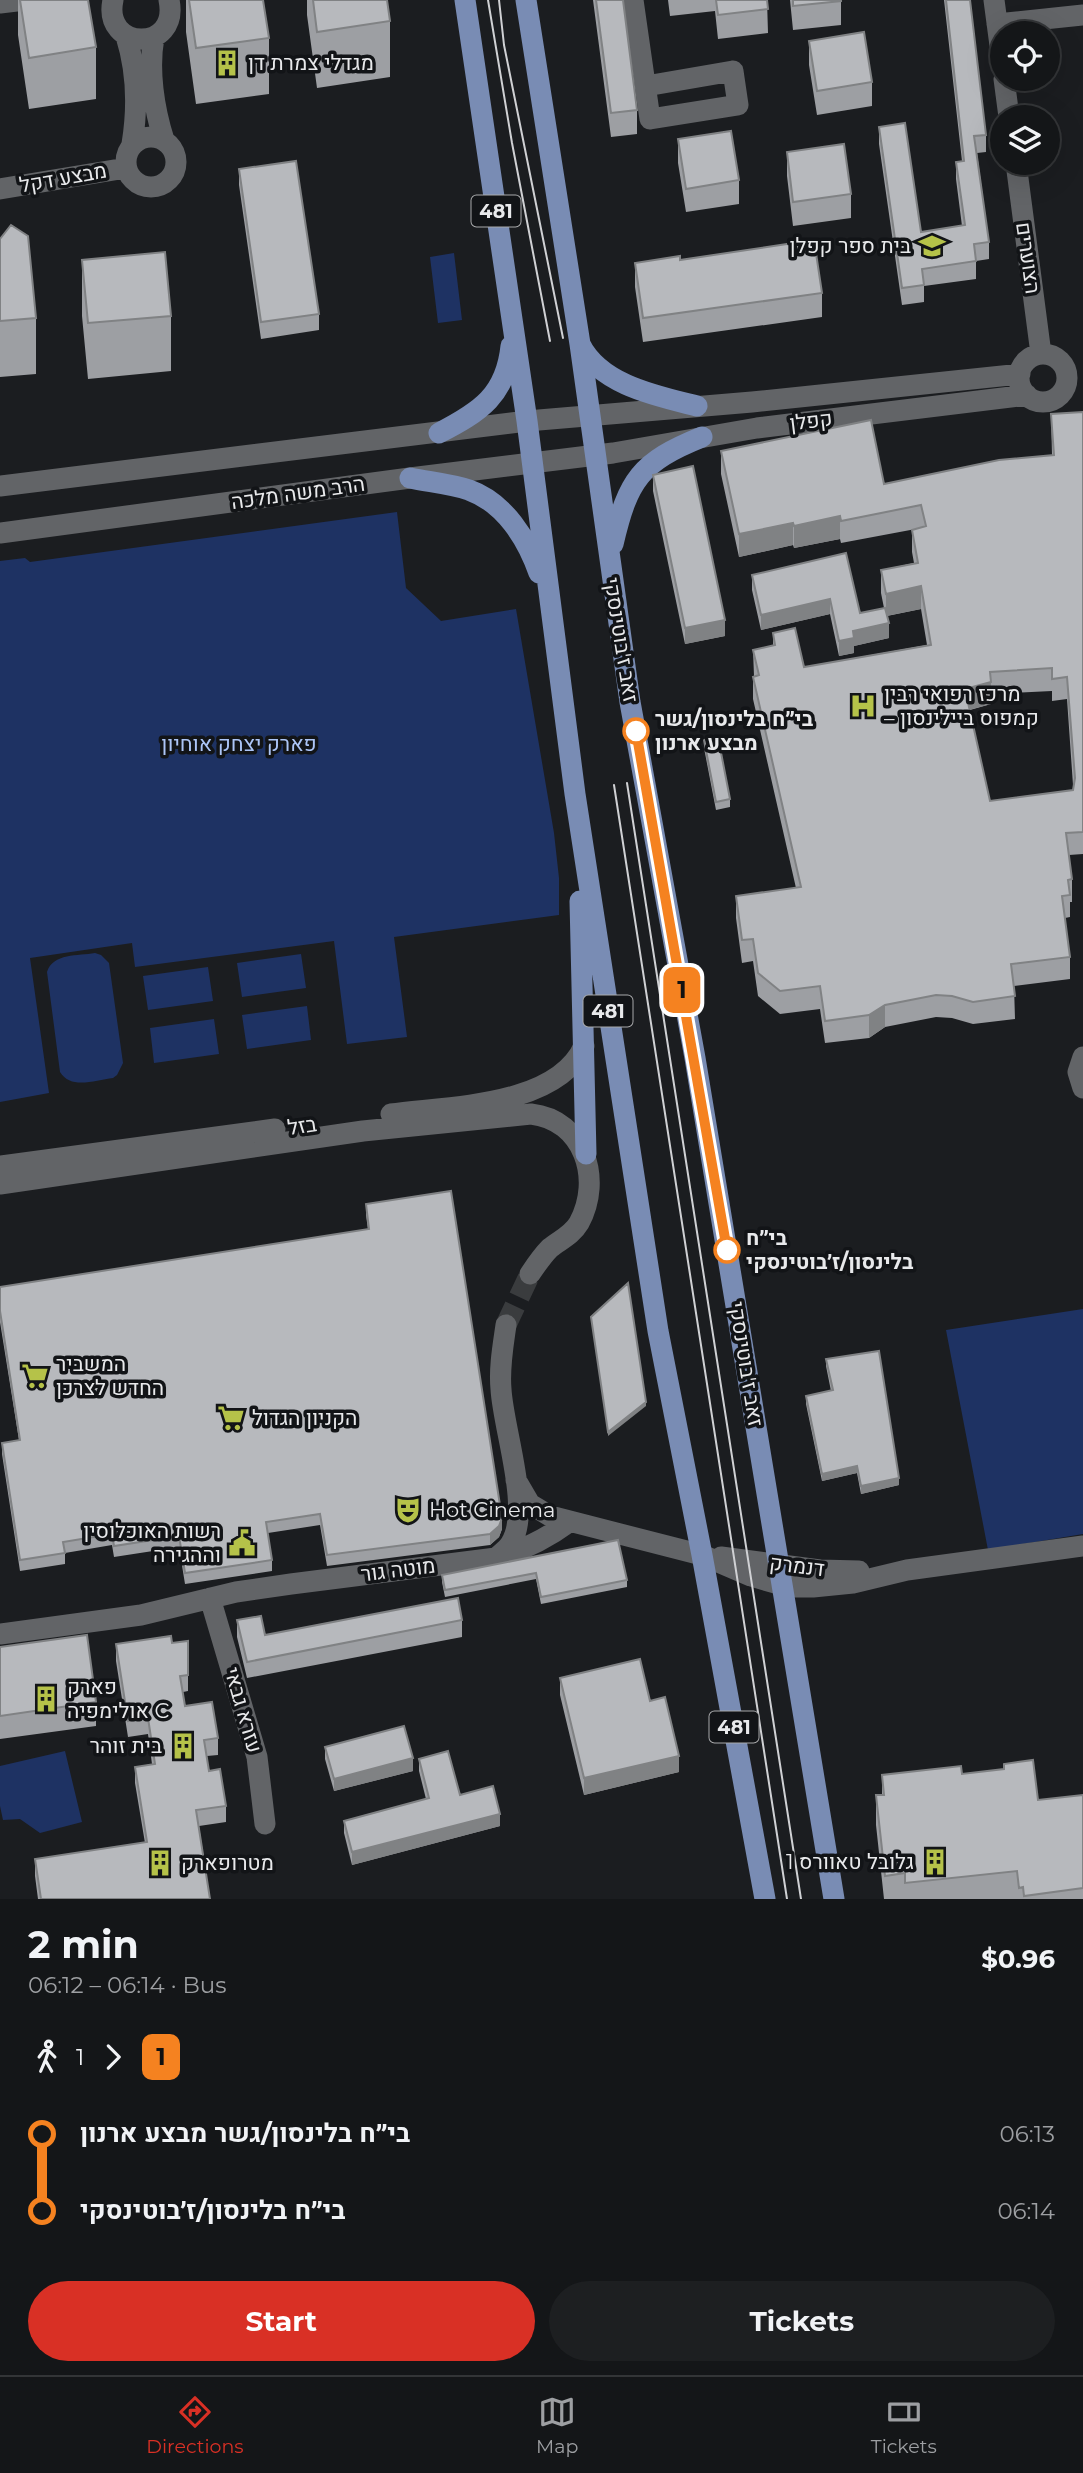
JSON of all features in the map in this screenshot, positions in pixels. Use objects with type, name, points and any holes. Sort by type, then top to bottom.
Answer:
[{"type":"main road","name":"481","points":[[465,0],[533,464],[575,794],[658,1331],[765,1899]]},
{"type":"main road","name":"זאב ז'בוטינסקי","points":[[526,2],[580,344],[630,702],[695,1058],[834,1899]]},
{"type":"main road","points":[[439,433],[473,415],[495,394],[508,367],[513,330]]},
{"type":"main road","points":[[580,344],[586,356],[593,362],[627,384],[646,393],[698,406]]},
{"type":"main road","points":[[609,560],[631,486],[652,464],[673,449],[702,438]]},
{"type":"main road","points":[[410,478],[469,490],[502,510],[526,541],[550,600]]},
{"type":"main road","points":[[575,794],[586,1154]]},
{"type":"street","points":[[0,3],[25,0]]},
{"type":"street","name":"מבצע דקל","points":[[113,0],[115,24],[126,36],[132,55],[137,112],[132,144]]},
{"type":"street","points":[[126,36],[139,40],[154,37],[166,25],[170,5],[195,0]]},
{"type":"street","points":[[633,0],[646,86]]},
{"type":"street","points":[[994,0],[997,21]]},
{"type":"street","points":[[1026,21],[1083,15]]},
{"type":"street","points":[[154,37],[152,52],[157,117],[164,140],[176,156],[175,169],[166,182],[151,187],[143,186],[130,176],[125,159],[132,144],[148,136],[164,140]]},
{"type":"street","name":"מבצע דקל","points":[[0,189],[126,168]]},
{"type":"street","name":"הצוערים","points":[[1018,175],[1041,354]]},
{"type":"street","points":[[1027,395],[1020,382],[1020,374],[1027,360],[1041,354],[1074,365],[1067,378],[1073,391]]},
{"type":"street","name":"קפלן","points":[[590,416],[1020,374]]},
{"type":"street","name":"קפלן","points":[[596,454],[799,422],[1027,395],[1041,402],[1073,391]]},
{"type":"street","name":"הרב משה מלכה","points":[[0,486],[527,421],[590,416]]},
{"type":"street","name":"הרב משה מלכה","points":[[0,533],[596,454]]},
{"type":"street","name":"בזל","points":[[0,1166],[495,1100],[540,1088],[553,1081],[571,1068],[584,1046]]},
{"type":"street","points":[[1082,1090],[1078,1072],[1083,1057]]},
{"type":"street","name":"בזל","points":[[0,1184],[363,1131],[531,1114],[558,1121],[574,1135],[586,1154]]},
{"type":"street","points":[[530,1274],[541,1257],[578,1225],[586,1206],[586,1154]]},
{"type":"street","points":[[496,1558],[511,1544],[517,1526],[516,1480],[500,1375],[506,1325]]},
{"type":"street","points":[[516,1480],[530,1504],[550,1516],[702,1555]]},
{"type":"street","name":"מוטה גור","points":[[0,1634],[141,1615],[210,1598],[306,1581],[496,1558],[524,1550],[546,1539],[569,1522]]},
{"type":"street","name":"דנמרק","points":[[702,1555],[781,1575],[820,1570],[893,1572],[1083,1546]]},
{"type":"street","name":"עזרא גבאי","points":[[210,1598],[257,1757],[265,1824]]},
{"type":"green space","points":[[454,253],[462,320],[438,323],[430,257]]},
{"type":"green space","name":"פארק יצחק אוחיון","points":[[397,512],[406,588],[441,621],[516,609],[554,833],[559,878],[559,915],[394,937],[407,1037],[347,1044],[334,941],[135,967],[132,943],[30,958],[49,1093],[0,1102],[0,561],[25,558],[30,562]]},
{"type":"green space","points":[[95,953],[109,963],[123,1063],[113,1078],[91,1082],[70,1081],[60,1072],[47,972],[60,958]]},
{"type":"green space","points":[[301,954],[306,988],[242,997],[237,963]]},
{"type":"green space","points":[[208,967],[213,1001],[148,1010],[143,976]]},
{"type":"green space","points":[[307,1006],[311,1040],[247,1049],[242,1015]]},
{"type":"green space","points":[[214,1019],[219,1054],[154,1063],[150,1028]]},
{"type":"green space","points":[[1083,1309],[1083,1534],[988,1550],[946,1330]]},
{"type":"green space","points":[[65,1751],[82,1822],[40,1833],[20,1819],[3,1820],[0,1806],[0,1766]]},
{"type":"building","points":[[20,0],[88,0],[96,47],[29,58]]},
{"type":"building","points":[[189,0],[263,0],[269,38],[196,48]]},
{"type":"building","points":[[313,0],[387,0],[390,21],[317,32]]},
{"type":"building","points":[[596,0],[623,0],[637,110],[611,113]]},
{"type":"building","points":[[716,0],[767,0],[768,9],[718,15]]},
{"type":"building","points":[[793,0],[841,0],[841,1],[793,6]]},
{"type":"building","points":[[946,0],[970,0],[986,135],[974,136],[989,242],[974,244],[976,261],[922,269],[924,285],[902,288],[879,127],[905,123],[921,232],[965,225],[956,162],[964,161]]},
{"type":"building","points":[[864,32],[872,82],[817,91],[809,41]]},
{"type":"building","points":[[731,131],[739,180],[686,189],[678,139]]},
{"type":"building","points":[[844,144],[851,194],[793,202],[787,152]]},
{"type":"building","points":[[296,161],[319,314],[261,322],[239,169]]},
{"type":"building","points":[[11,225],[28,236],[36,318],[0,321],[0,239]]},
{"type":"building","points":[[814,240],[822,293],[643,318],[635,263],[680,256],[680,260]]},
{"type":"building","points":[[165,252],[171,316],[88,323],[82,260]]},
{"type":"building","points":[[1083,412],[1083,832],[1066,833],[1072,879],[1068,880],[1070,895],[1062,896],[1070,957],[1011,964],[1015,996],[973,1002],[936,995],[885,1005],[869,1015],[825,1021],[820,986],[780,991],[758,973],[753,939],[742,940],[736,896],[801,887],[753,677],[759,675],[753,650],[775,645],[773,633],[795,628],[804,667],[931,645],[921,586],[886,594],[881,570],[918,563],[912,530],[926,526],[921,505],[841,521],[840,516],[739,534],[721,451],[871,420],[884,484],[999,460],[1054,455],[1051,414]],"holes":[[[1052,668],[1052,679],[1067,677],[1075,778],[1073,790],[990,801],[965,689],[991,682],[990,672]]]},
{"type":"building","points":[[693,466],[725,620],[685,628],[653,475]]},
{"type":"building","points":[[846,553],[860,613],[885,608],[889,623],[853,631],[854,638],[839,641],[830,599],[761,615],[752,575]]},
{"type":"building","points":[[718,737],[730,799],[716,802],[704,740]]},
{"type":"building","points":[[451,1191],[502,1518],[499,1526],[490,1534],[327,1555],[320,1514],[266,1522],[272,1560],[185,1573],[179,1536],[114,1546],[112,1534],[63,1542],[65,1553],[20,1560],[2,1443],[20,1440],[0,1311],[0,1287],[369,1229],[366,1204]]},
{"type":"building","points":[[628,1283],[646,1402],[608,1432],[591,1317]]},
{"type":"building","points":[[879,1351],[899,1478],[861,1486],[857,1466],[822,1474],[806,1396],[833,1390],[826,1359]]},
{"type":"building","points":[[618,1540],[627,1580],[541,1597],[536,1573],[445,1590],[442,1575]]},
{"type":"building","points":[[458,1598],[462,1620],[247,1662],[237,1620],[261,1616],[265,1635]]},
{"type":"building","name":"פארק אולימפיה C","points":[[87,1635],[96,1702],[0,1716],[0,1647]]},
{"type":"building","points":[[171,1636],[172,1643],[188,1641],[188,1675],[180,1676],[185,1706],[212,1702],[218,1738],[204,1740],[209,1771],[220,1769],[226,1806],[196,1810],[210,1899],[41,1899],[35,1859],[147,1842],[135,1767],[155,1764],[148,1718],[128,1721],[116,1644]]},
{"type":"building","points":[[640,1659],[650,1701],[665,1697],[679,1756],[584,1778],[560,1678]]},
{"type":"building","points":[[404,1726],[413,1758],[334,1779],[325,1747]]},
{"type":"building","points":[[448,1751],[460,1795],[493,1786],[500,1814],[352,1852],[344,1821],[429,1798],[419,1759]]},
{"type":"building","points":[[1033,1760],[1038,1800],[1083,1795],[1083,1888],[1024,1896],[1023,1887],[1019,1888],[1017,1871],[905,1883],[905,1873],[885,1876],[876,1795],[884,1795],[882,1775],[961,1766],[962,1774],[1004,1769],[1004,1764]]},
{"type":"tunnel","points":[[506,1325],[530,1274]]},
{"type":"tram line","points":[[488,0],[550,341]]},
{"type":"tram line","points":[[499,0],[504,45],[563,338]]},
{"type":"tram line","points":[[627,783],[801,1899]]},
{"type":"tram line","points":[[614,785],[787,1899]]},
{"type":"bus line","name":"1","points":[[636,731],[727,1250]]},
{"type":"place","name":"מגדלי צמרת דן","points":[[227,63]]},
{"type":"place","name":"בית ספר קפלן","points":[[932,246]]},
{"type":"place","name":"מרכז רפואי רבין – קמפוס ביילינסון","points":[[863,706]]},
{"type":"place","name":"בי״ח בלינסון/גשר מבצע ארנון","points":[[636,731]]},
{"type":"place","name":"בי״ח בלינסון/ז׳בוטינסקי","points":[[727,1250]]},
{"type":"place","name":"המשביר החדש לצרכן","points":[[35,1376]]},
{"type":"place","name":"הקניון הגדול","points":[[231,1418]]},
{"type":"place","name":"Hot Cinema","points":[[408,1510]]},
{"type":"place","name":"רשות האוכלוסין וההגירה","points":[[242,1543]]},
{"type":"place","name":"פארק אולימפיה C","points":[[46,1699]]},
{"type":"place","name":"בית זוהר","points":[[183,1746]]},
{"type":"place","name":"גלובל טאוורס 1","points":[[935,1862]]},
{"type":"place","name":"מטרופארק","points":[[160,1863]]}]
